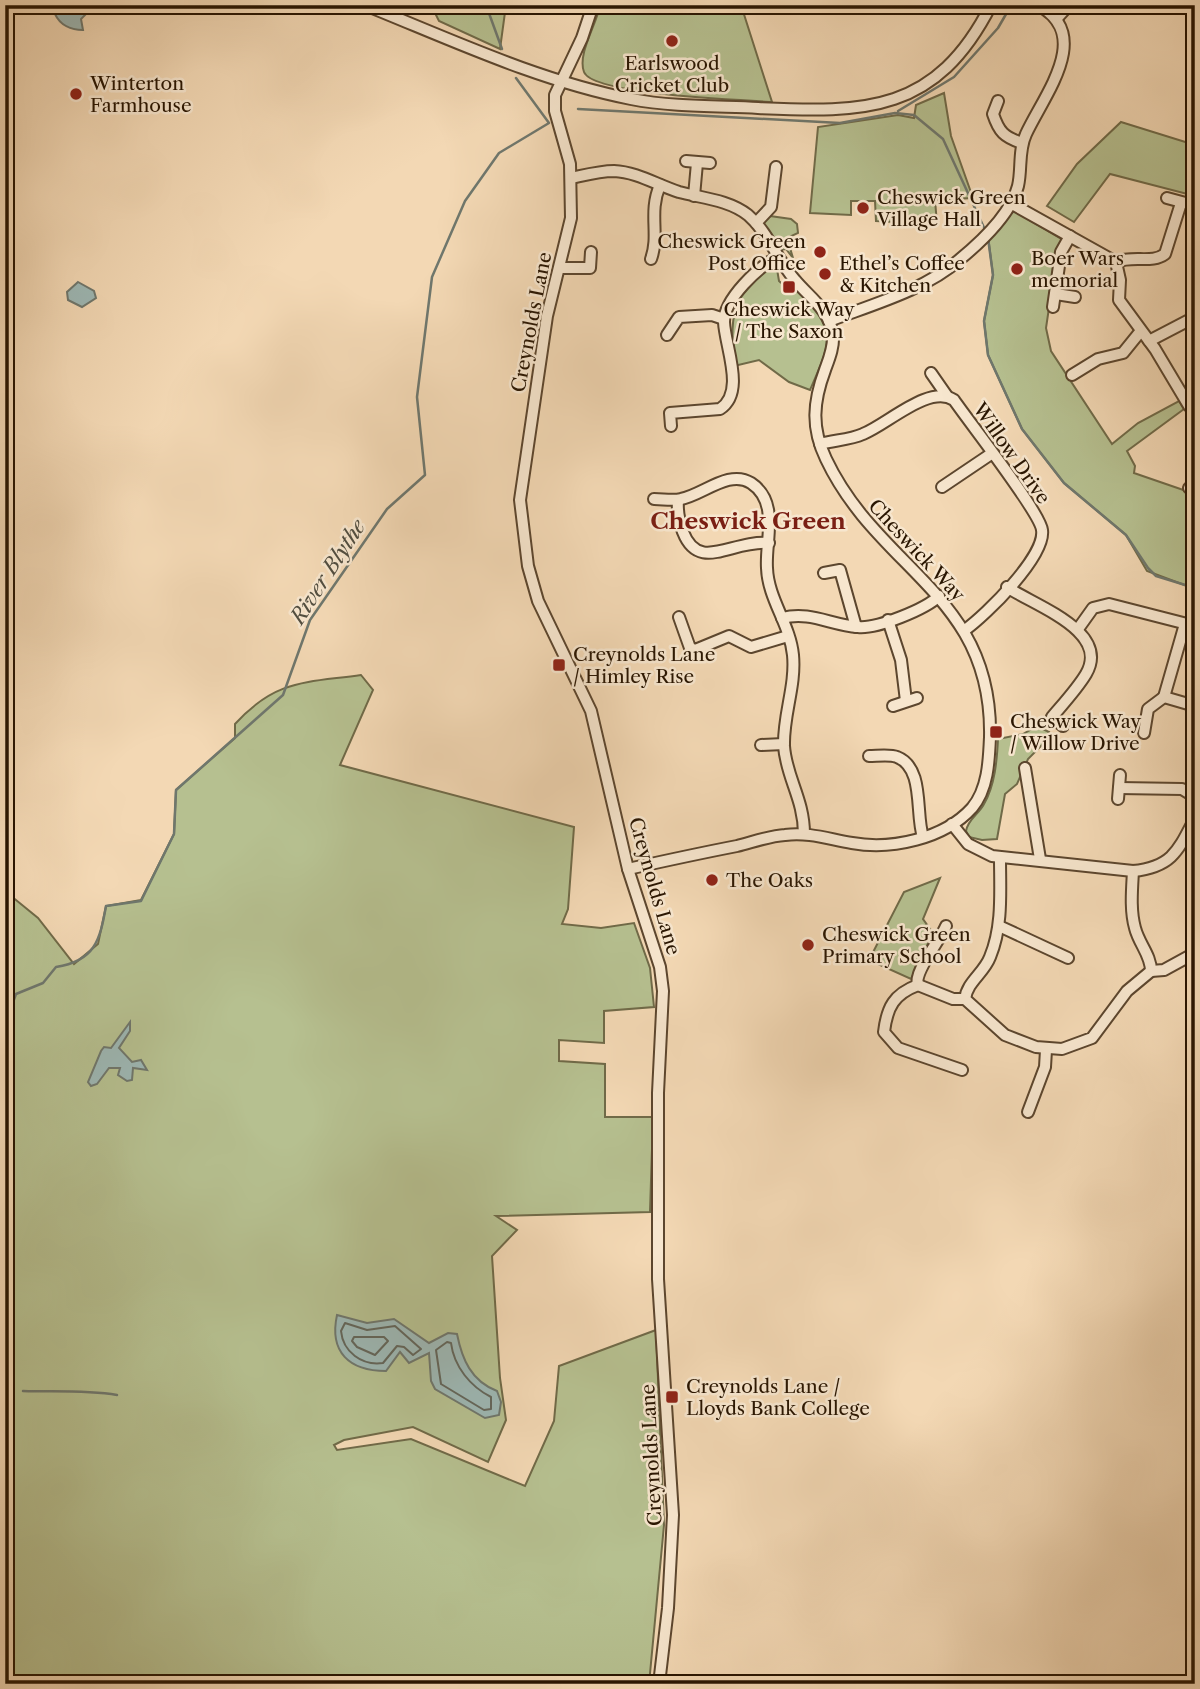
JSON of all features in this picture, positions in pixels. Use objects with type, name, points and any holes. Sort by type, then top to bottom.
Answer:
[{"type":"street","points":[[365,5],[593,91],[646,101],[818,111],[860,109],[892,101],[928,82],[956,57],[991,5]]},
{"type":"street","name":"Creynolds Lane","points":[[593,5],[554,102],[571,178],[571,218],[547,316],[520,500],[522,529],[538,601],[591,711],[628,869],[654,943],[663,991],[657,1200],[673,1515],[668,1608],[659,1684]]},
{"type":"street","points":[[571,178],[611,171],[632,174],[736,208],[756,223],[778,257],[829,321],[939,275],[969,251],[1012,204],[1018,188],[1022,143],[1055,80],[1064,37],[1057,18],[1038,5]]},
{"type":"street","points":[[1057,18],[1069,5]]},
{"type":"street","points":[[998,101],[993,114],[999,131],[1022,143]]},
{"type":"street","points":[[694,195],[692,162],[710,163]]},
{"type":"street","points":[[756,223],[771,207],[776,167]]},
{"type":"street","points":[[651,259],[656,246],[653,203],[660,185]]},
{"type":"street","points":[[1116,262],[1132,256],[1155,260],[1165,254],[1187,204],[1167,198]]},
{"type":"street","points":[[1012,204],[1116,262]]},
{"type":"street","points":[[1053,307],[1061,252],[1070,236]]},
{"type":"street","points":[[560,268],[590,268],[591,252]]},
{"type":"street","points":[[671,426],[670,413],[720,409],[727,405],[733,386],[724,319],[745,283],[760,268],[778,257]]},
{"type":"street","points":[[1116,262],[1119,300],[1149,341],[1185,401],[1195,408]]},
{"type":"street","points":[[1056,294],[1075,297]]},
{"type":"street","points":[[667,335],[680,317],[712,315],[724,319]]},
{"type":"street","points":[[1149,341],[1195,317]]},
{"type":"street","name":"Cheswick Way","points":[[628,869],[781,835],[804,834],[867,845],[898,844],[923,837],[952,824],[972,807],[984,787],[990,744],[988,694],[965,630],[939,596],[864,521],[839,484],[820,444],[814,418],[818,389],[832,345],[829,321]]},
{"type":"street","points":[[1087,381],[1076,373],[1098,359],[1123,353],[1140,332]]},
{"type":"street","name":"Willow Drive","points":[[930,373],[947,396],[954,400],[1032,510],[1042,530],[1039,551],[981,618],[965,630]]},
{"type":"street","name":"Willow Drive","points":[[820,444],[859,436],[931,396],[947,396]]},
{"type":"street","points":[[942,487],[991,454]]},
{"type":"street","points":[[654,499],[678,500],[734,478],[750,482],[761,491],[771,527],[767,567],[770,588],[793,653],[784,744],[790,774],[800,795],[804,834]]},
{"type":"street","points":[[678,500],[678,518],[686,538],[696,552],[703,555],[745,542],[769,543]]},
{"type":"street","points":[[824,573],[840,569],[856,627]]},
{"type":"street","points":[[1007,587],[1078,629],[1089,643],[1091,660],[1086,674],[1052,717],[1062,726]]},
{"type":"street","points":[[782,618],[800,613],[856,627],[868,627],[930,605],[939,596]]},
{"type":"street","points":[[1078,629],[1093,608],[1109,604],[1190,625],[1164,696],[1149,709],[1144,733]]},
{"type":"street","points":[[678,617],[690,648],[695,650],[729,636],[751,647],[788,636]]},
{"type":"street","points":[[888,620],[912,700],[894,706]]},
{"type":"street","points":[[1164,696],[1195,706]]},
{"type":"street","points":[[761,745],[784,744]]},
{"type":"street","points":[[869,756],[897,757],[911,768],[918,784],[918,822],[923,837]]},
{"type":"street","points":[[1025,768],[1040,859]]},
{"type":"street","points":[[1120,775],[1119,794],[1182,789],[1195,797]]},
{"type":"street","points":[[952,824],[968,845],[1000,858],[1040,859],[1085,867],[1133,871],[1151,869],[1170,860],[1195,818]]},
{"type":"street","points":[[965,999],[968,987],[989,960],[999,926],[1000,858]]},
{"type":"street","points":[[1133,871],[1132,909],[1135,930],[1151,961],[1151,971]]},
{"type":"street","points":[[918,985],[918,973],[939,943],[946,926]]},
{"type":"street","points":[[999,926],[1068,958]]},
{"type":"street","points":[[918,985],[953,999],[965,999],[1005,1035],[1046,1050],[1070,1047],[1092,1038],[1127,991],[1151,971],[1164,970],[1195,953]]},
{"type":"street","points":[[918,985],[895,998],[885,1022],[886,1037],[898,1048],[962,1070]]},
{"type":"street","points":[[1028,1112],[1045,1067],[1046,1050]]},
{"type":"green space","points":[[431,5],[506,5],[500,49],[439,21]]},
{"type":"green space","name":"Earlswood Cricket Club","points":[[600,5],[741,5],[772,102],[671,95],[613,86],[594,80],[584,72],[583,57]]},
{"type":"green space","points":[[944,93],[951,136],[973,198],[935,200],[937,224],[876,221],[875,201],[851,201],[851,215],[810,213],[818,127],[898,115],[914,118],[916,105]]},
{"type":"green space","points":[[1121,122],[1195,145],[1195,196],[1110,174],[1074,222],[1047,206],[1077,164]]},
{"type":"green space","points":[[1014,211],[1063,240],[1058,247],[1046,328],[1051,351],[1112,444],[1138,423],[1179,401],[1184,409],[1127,451],[1135,466],[1134,473],[1195,494],[1195,589],[1147,571],[1126,535],[1064,483],[1022,429],[988,355],[984,321],[993,275],[988,236]]},
{"type":"green space","points":[[770,216],[791,219],[797,224],[798,233],[787,238],[793,258],[786,249],[780,250],[765,226],[763,222]]},
{"type":"green space","points":[[772,267],[777,269],[779,281],[793,294],[797,291],[810,304],[825,327],[826,348],[810,390],[789,382],[759,360],[734,366],[732,336],[735,309],[747,285]]},
{"type":"green space","points":[[361,675],[373,690],[340,765],[574,827],[568,909],[562,924],[601,928],[634,923],[650,968],[654,1007],[604,1011],[604,1043],[559,1040],[559,1061],[605,1064],[605,1117],[653,1117],[650,1212],[496,1216],[517,1230],[492,1256],[500,1378],[506,1420],[488,1462],[413,1427],[344,1440],[334,1445],[337,1450],[411,1439],[525,1486],[554,1421],[559,1366],[656,1330],[664,1525],[649,1684],[5,1684],[5,891],[38,918],[74,964],[98,944],[106,906],[141,900],[174,834],[176,790],[235,738],[235,724],[264,698],[278,691],[307,682]]},
{"type":"green space","points":[[1037,726],[1049,732],[1044,743],[1028,759],[1017,784],[1005,794],[997,839],[969,837],[967,827],[982,808],[991,789],[998,739],[1023,734]]},
{"type":"green space","points":[[940,878],[923,919],[933,933],[911,979],[869,960],[904,892]]},
{"type":"water","points":[[62,7],[86,14],[81,19],[83,30],[70,28],[60,21],[55,14]]},
{"type":"water","points":[[78,282],[94,291],[96,298],[82,307],[68,300],[67,292]]},
{"type":"water","points":[[130,1022],[130,1031],[119,1048],[132,1062],[141,1060],[147,1070],[133,1068],[132,1080],[127,1081],[118,1075],[120,1068],[109,1068],[97,1084],[91,1086],[88,1082],[101,1051],[104,1047],[111,1048]]},
{"type":"water","points":[[337,1315],[367,1323],[394,1319],[429,1343],[448,1333],[457,1334],[469,1368],[480,1381],[497,1391],[501,1402],[499,1415],[485,1418],[435,1389],[431,1381],[429,1353],[409,1363],[400,1352],[386,1371],[352,1363],[339,1349],[335,1328]]},
{"type":"waterway","points":[[486,5],[502,49]]},
{"type":"waterway","points":[[898,111],[954,77],[998,28],[1009,9]]},
{"type":"waterway","name":"River Blythe","points":[[5,1048],[7,1019],[16,994],[43,983],[56,967],[79,960],[87,954],[98,939],[106,906],[141,901],[174,834],[176,790],[283,695],[310,620],[387,509],[425,475],[417,397],[432,277],[465,201],[499,153],[549,123],[516,78]]},
{"type":"waterway","name":"River Blythe","points":[[578,109],[840,123],[895,113],[914,115],[943,139],[986,232]]},
{"type":"waterway","points":[[988,238],[993,275],[984,321],[988,355],[1022,429],[1064,483],[1126,535],[1156,576],[1195,588]]},
{"type":"waterway","points":[[23,1391],[117,1395]]},
{"type":"place","name":"Earlswood Cricket Club","points":[[672,41]]},
{"type":"place","name":"Winterton Farmhouse","points":[[76,94]]},
{"type":"place","name":"Cheswick Green Village Hall","points":[[863,208]]},
{"type":"place","name":"Cheswick Green Post Office","points":[[820,252]]},
{"type":"place","name":"Boer Wars memorial","points":[[1017,269]]},
{"type":"place","name":"Ethel’s Coffee & Kitchen","points":[[825,274]]},
{"type":"place","name":"Cheswick Way / The Saxon","points":[[789,287]]},
{"type":"place","name":"Creynolds Lane / Himley Rise","points":[[559,665]]},
{"type":"place","name":"Cheswick Way / Willow Drive","points":[[996,732]]},
{"type":"place","name":"The Oaks","points":[[712,880]]},
{"type":"place","name":"Cheswick Green Primary School","points":[[808,945]]},
{"type":"place","name":"Creynolds Lane / Lloyds Bank College","points":[[672,1397]]},
{"type":"district","name":"Cheswick Green","points":[[748,521]]}]
